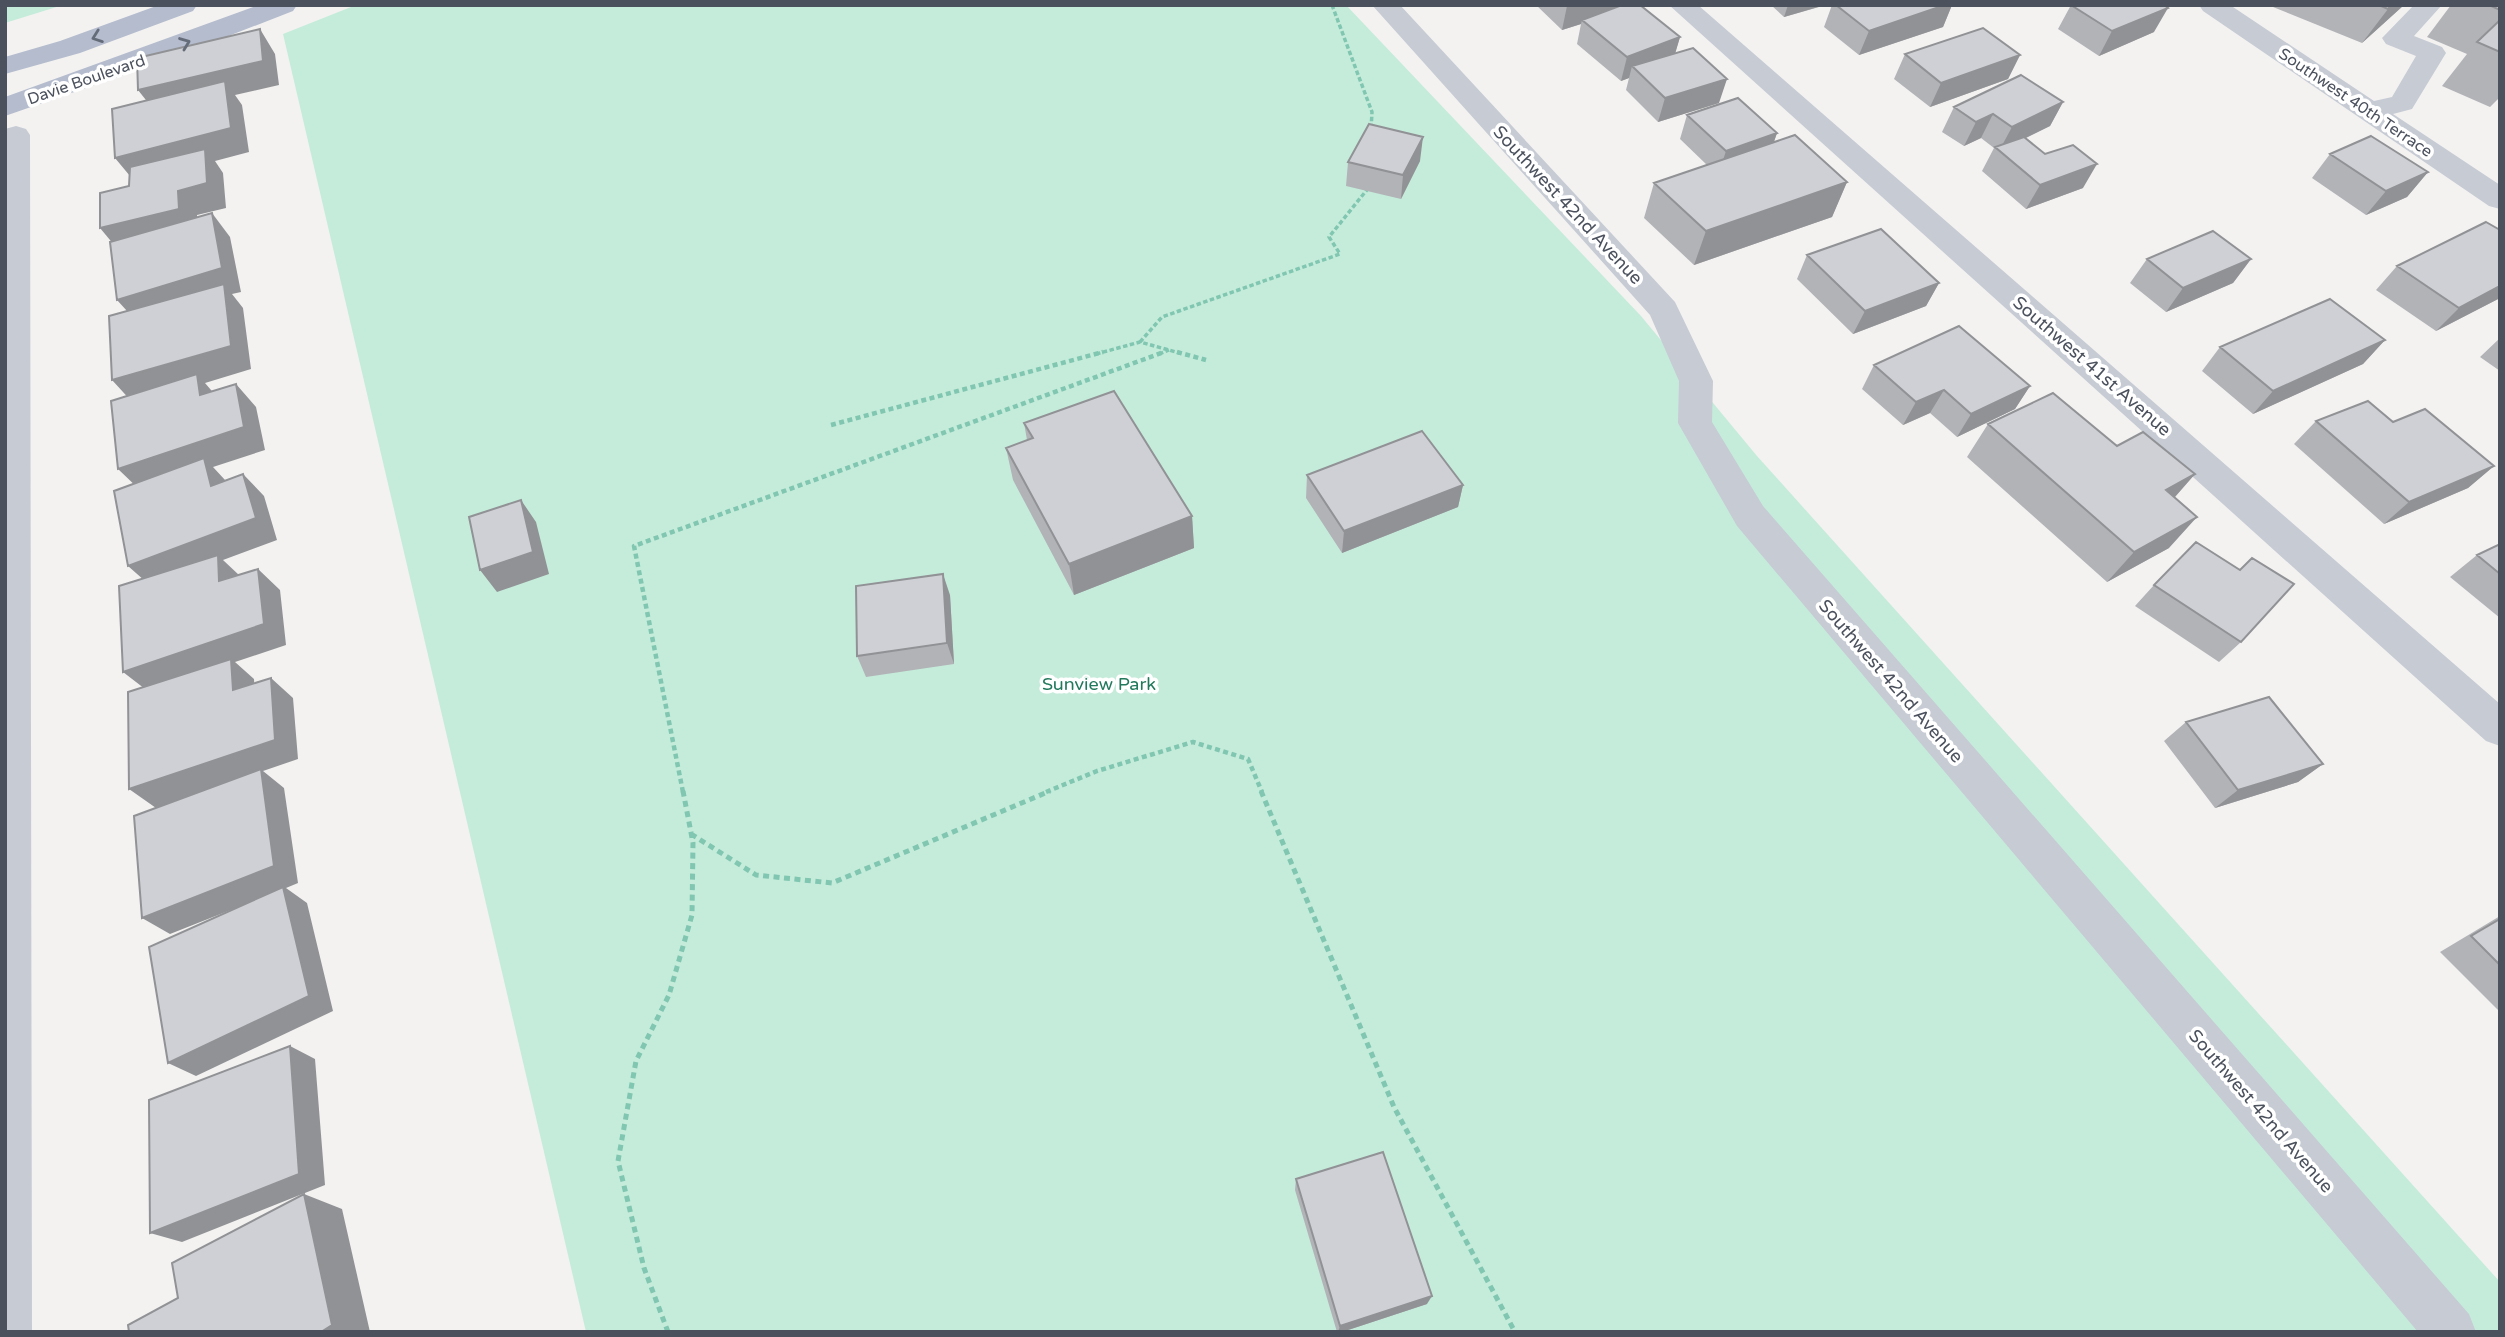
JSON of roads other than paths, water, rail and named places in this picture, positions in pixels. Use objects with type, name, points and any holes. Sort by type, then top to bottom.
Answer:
[{"type":"main road","name":"Davie Boulevard","points":[[5,66],[70,47],[184,5]]},
{"type":"main road","name":"Davie Boulevard","points":[[11,121],[162,52],[284,5]]},
{"type":"street","name":"Southwest 42nd Avenue","points":[[1385,5],[1664,310],[1696,381],[1695,423],[1750,516],[2451,1332]]},
{"type":"street","name":"Southwest 41st Avenue","points":[[1682,5],[2500,729]]},
{"type":"street","name":"Southwest 40th Terrace","points":[[2212,5],[2496,193]]},
{"type":"street","points":[[2369,111],[2402,103],[2432,53],[2396,38],[2429,5]]},
{"type":"street","points":[[7,1332],[11,121]]},
{"type":"park label","name":"Sunview Park","points":[[1099,684]]}]
